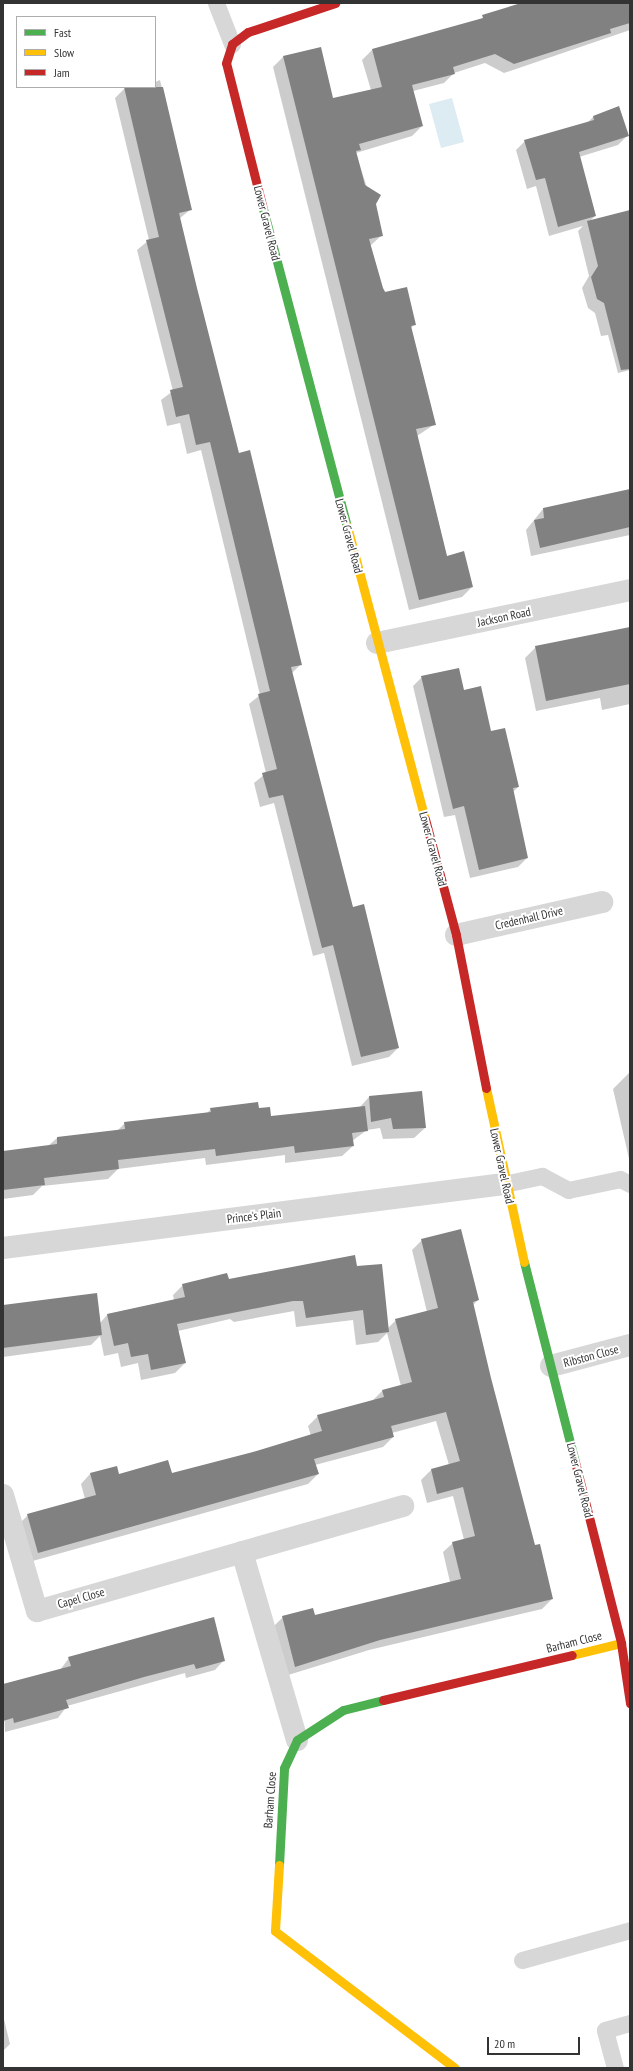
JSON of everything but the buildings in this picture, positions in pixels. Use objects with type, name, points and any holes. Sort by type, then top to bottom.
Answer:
[{"type":"street","points":[[232,44],[248,32],[335,3]]},
{"type":"street","name":"Lower Gravel Road","points":[[232,44],[226,63],[377,643],[456,935],[504,1184],[621,1643],[630,1703]]},
{"type":"street","name":"Jackson Road","points":[[377,643],[630,590]]},
{"type":"street","name":"Credenhall Drive","points":[[456,935],[602,902]]},
{"type":"street","name":"Prince's Plain","points":[[3,1248],[504,1184]]},
{"type":"street","name":"Ribston Close","points":[[551,1366],[630,1345]]},
{"type":"street","name":"Capel Close","points":[[3,1495],[37,1611],[403,1506]]},
{"type":"street","points":[[242,1552],[296,1740]]},
{"type":"street","name":"Barham Close","points":[[455,2068],[275,1931],[284,1768],[296,1740],[343,1710],[621,1643]]},
{"type":"lane","points":[[216,3],[232,44]]},
{"type":"lane","points":[[504,1184],[542,1176],[568,1190],[620,1179],[630,1184]]},
{"type":"lane","points":[[522,1960],[630,1930]]},
{"type":"lane","points":[[614,2068],[605,2030],[630,2023]]},
{"type":"shaded area","points":[[452,98],[464,142],[441,148],[429,104]]},
{"type":"traffic: fast","points":[[262,205],[347,526]]},
{"type":"traffic: fast","points":[[524,1262],[575,1462]]},
{"type":"traffic: fast","points":[[279,1865],[284,1768],[297,1740],[343,1710],[383,1700]]},
{"type":"traffic: slow","points":[[347,526],[425,819]]},
{"type":"traffic: slow","points":[[486,1088],[524,1262]]},
{"type":"traffic: slow","points":[[572,1655],[621,1643]]},
{"type":"traffic: slow","points":[[279,1865],[275,1931],[455,2068]]},
{"type":"traffic: jam","points":[[262,205],[226,63],[232,44],[248,32],[335,3]]},
{"type":"traffic: jam","points":[[425,819],[456,935],[486,1088]]},
{"type":"traffic: jam","points":[[575,1462],[621,1643],[630,1703]]},
{"type":"traffic: jam","points":[[383,1700],[572,1655]]}]
